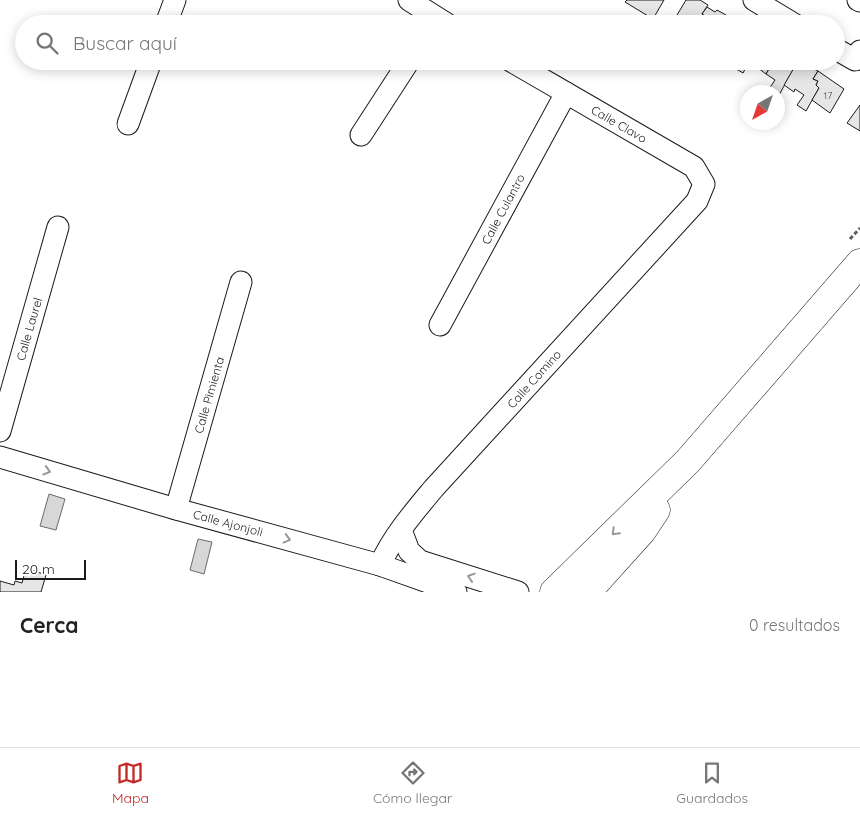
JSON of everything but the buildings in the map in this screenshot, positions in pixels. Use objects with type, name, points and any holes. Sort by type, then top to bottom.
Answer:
[{"type":"main road","points":[[554,592],[688,461],[860,264]]},
{"type":"main road","points":[[595,588],[642,531],[688,461]]},
{"type":"street","points":[[169,15],[175,0]]},
{"type":"street","points":[[409,0],[429,15]]},
{"type":"street","points":[[754,0],[779,15]]},
{"type":"street","points":[[845,54],[855,60],[860,51]]},
{"type":"street","points":[[128,124],[148,70]]},
{"type":"street","points":[[361,135],[403,70]]},
{"type":"street","name":"Calle Clavo","points":[[526,70],[694,167],[704,184],[697,201]]},
{"type":"street","name":"Calle Culantro","points":[[440,325],[566,93]]},
{"type":"street","name":"Calle Comino","points":[[380,565],[400,530],[434,488],[697,201]]},
{"type":"street","name":"Calle Laurel","points":[[0,431],[58,227]]},
{"type":"street","name":"Calle Pimienta","points":[[176,509],[241,282]]},
{"type":"street","name":"Calle Ajonjoli","points":[[0,457],[176,509],[380,565],[456,592]]},
{"type":"street","points":[[400,530],[409,551],[420,561],[518,592]]},
{"type":"shaded area","points":[[49,494],[65,499],[56,530],[40,526]]},
{"type":"shaded area","points":[[198,539],[212,542],[204,574],[190,570]]}]
